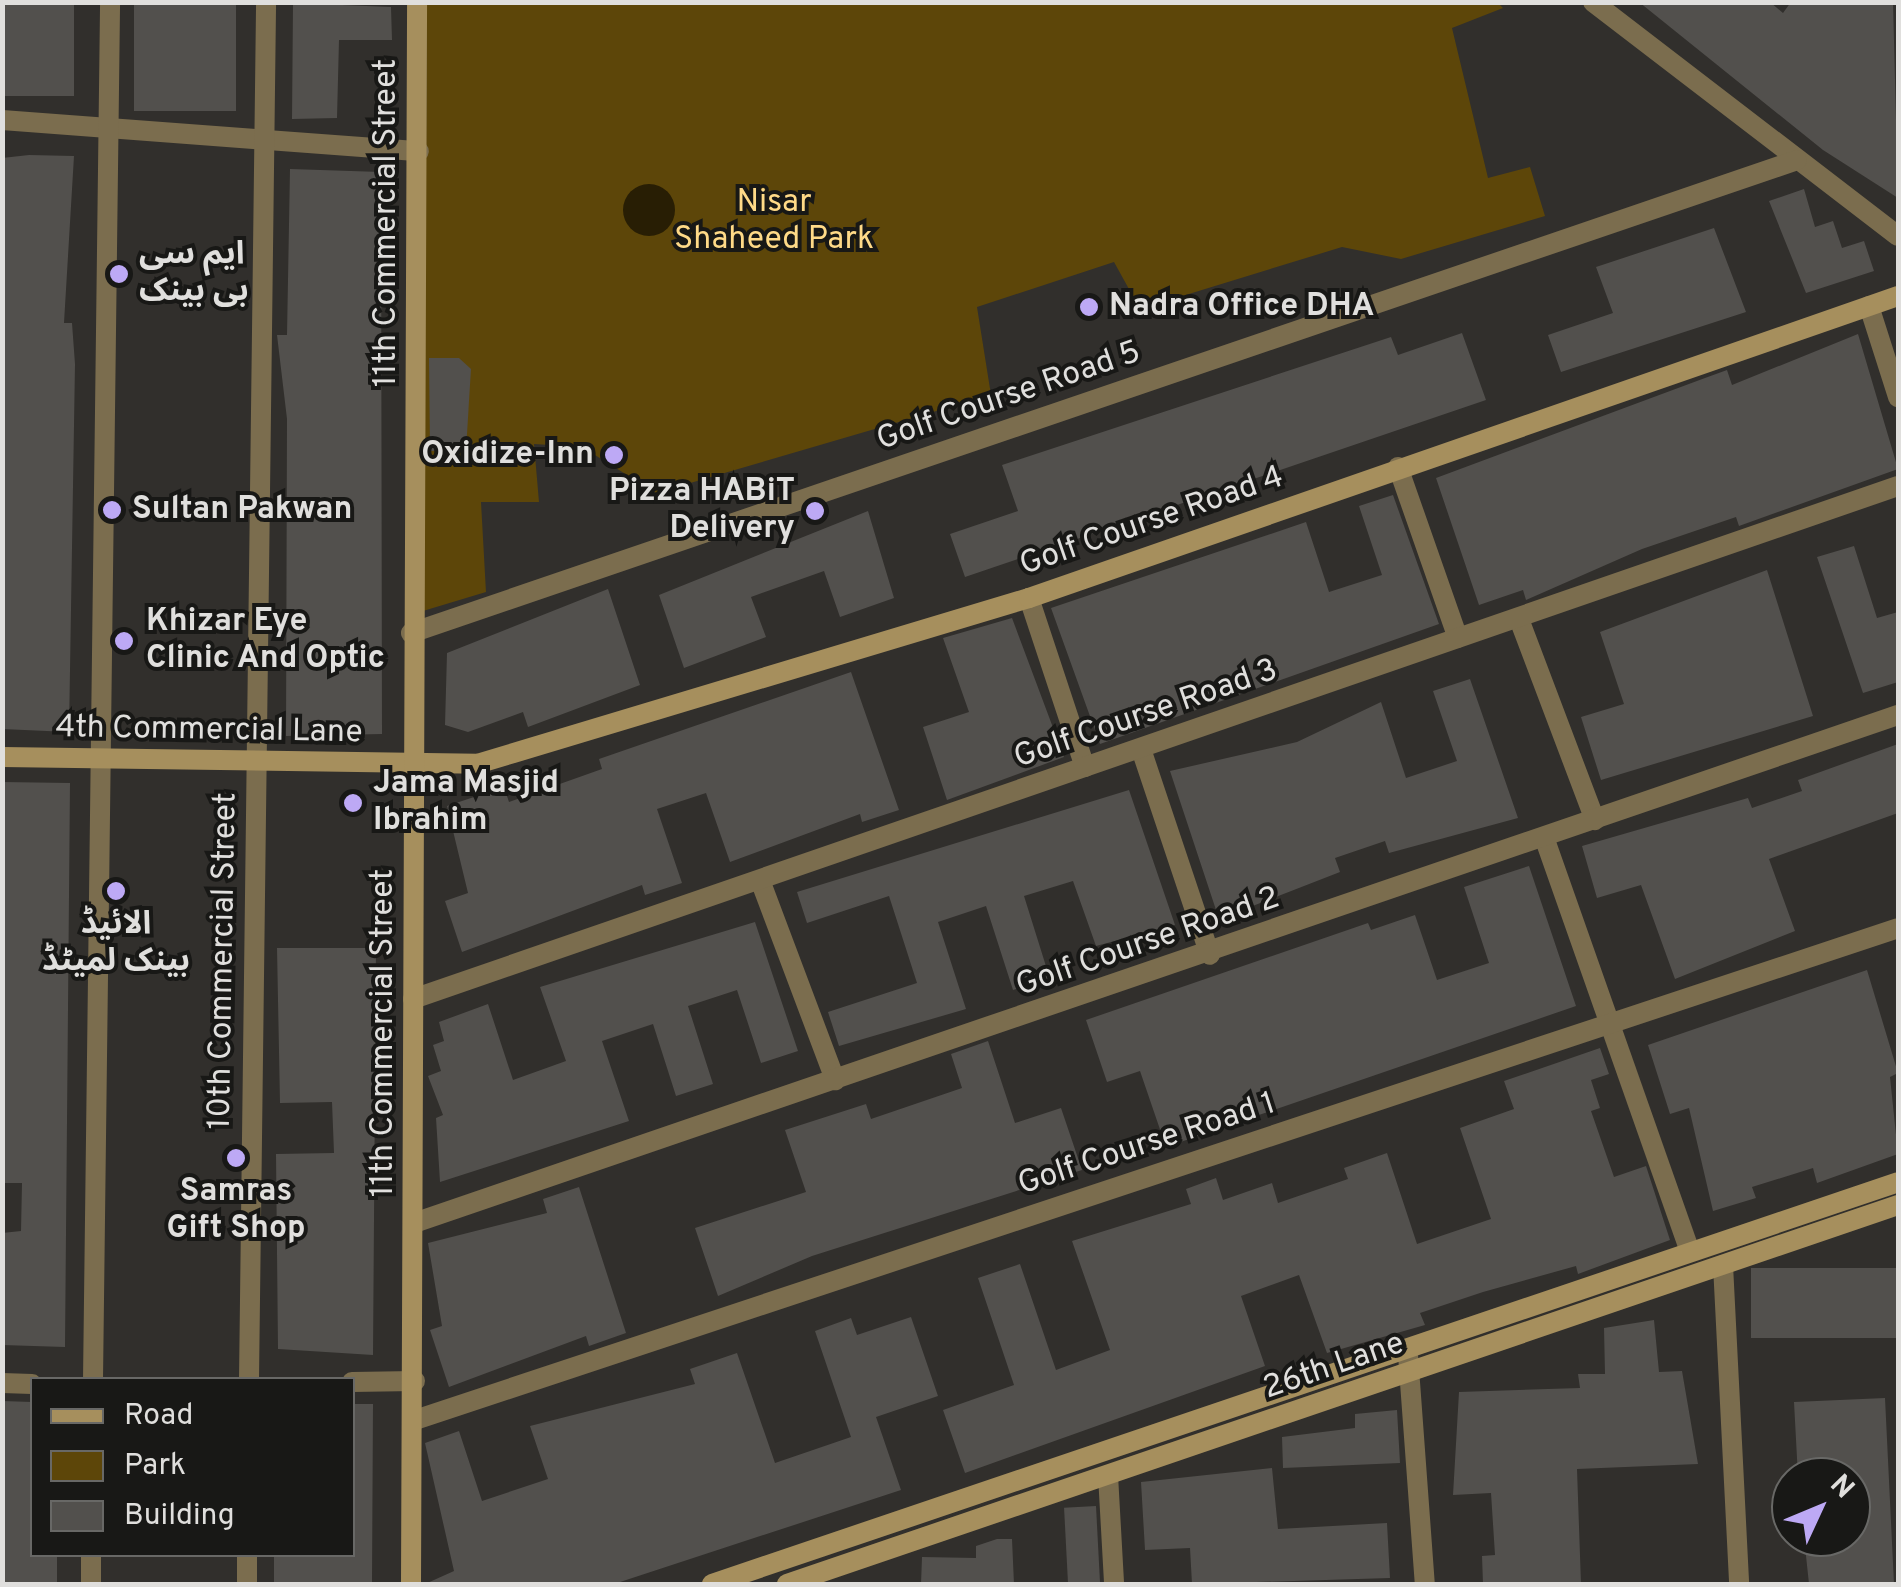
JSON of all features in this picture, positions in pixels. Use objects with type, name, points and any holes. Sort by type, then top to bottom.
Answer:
[{"type":"street","points":[[94,1377],[110,2]]},
{"type":"street","name":"10th Commercial Street","points":[[249,1377],[266,2]]},
{"type":"street","name":"11th Commercial Street","points":[[411,1584],[415,1420],[415,766],[411,633],[419,151],[417,2]]},
{"type":"street","points":[[1592,2],[1898,236]]},
{"type":"street","points":[[2,120],[419,151]]},
{"type":"street","name":"Golf Course Road 5","points":[[411,633],[1797,160]]},
{"type":"street","name":"Golf Course Road 4","points":[[415,766],[477,764],[589,735],[1028,598],[1898,296]]},
{"type":"street","points":[[1869,306],[1898,397]]},
{"type":"street","points":[[1398,467],[1458,638]]},
{"type":"street","name":"Golf Course Road 3","points":[[413,999],[1898,486]]},
{"type":"street","points":[[1028,598],[1085,767]]},
{"type":"street","points":[[1519,619],[1595,820]]},
{"type":"street","name":"Golf Course Road 2","points":[[414,1223],[1210,955],[1898,715]]},
{"type":"street","points":[[1140,749],[1210,955]]},
{"type":"street","name":"4th Commercial Lane","points":[[2,758],[101,756],[415,766]]},
{"type":"street","points":[[1544,837],[1690,1251]]},
{"type":"street","points":[[760,880],[835,1080]]},
{"type":"street","name":"Golf Course Road 1","points":[[415,1420],[1898,928]]},
{"type":"street","points":[[712,1584],[1898,1182]]},
{"type":"street","name":"26th Lane","points":[[788,1584],[810,1581],[1898,1205]]},
{"type":"street","points":[[1723,1265],[1739,1584]]},
{"type":"street","points":[[1407,1348],[1412,1372],[1425,1584]]},
{"type":"street","points":[[355,1382],[415,1381]]},
{"type":"street","points":[[2,1384],[30,1384]]},
{"type":"street","points":[[1108,1475],[1114,1584]]},
{"type":"street","points":[[91,1584],[92,1557]]},
{"type":"street","points":[[247,1557],[247,1584]]},
{"type":"green space","name":"Nisar Shaheed Park","points":[[1497,2],[1503,8],[1452,28],[1488,178],[1530,167],[1545,216],[1401,259],[1342,247],[1140,309],[1114,262],[977,307],[991,395],[656,493],[582,447],[534,444],[539,502],[481,502],[486,592],[423,611],[427,3]]},
{"type":"shaded area","points":[[649,184],[667,192],[675,210],[667,228],[649,236],[631,228],[623,210],[631,192]]},
{"type":"building","points":[[2,2],[74,2],[74,96],[2,96]]},
{"type":"building","points":[[134,2],[236,2],[236,111],[134,111]]},
{"type":"building","points":[[1639,2],[1770,2],[1783,13],[1791,2],[1893,2],[1898,198],[1823,150]]},
{"type":"building","points":[[293,3],[391,7],[392,40],[339,40],[337,118],[292,119]]},
{"type":"building","points":[[74,156],[64,323],[72,323],[75,364],[69,732],[2,729],[2,158]]},
{"type":"building","points":[[290,169],[381,172],[382,734],[286,736],[287,419],[277,335],[287,335]]},
{"type":"building","points":[[1804,189],[1815,227],[1833,221],[1842,248],[1864,241],[1874,271],[1806,293],[1769,201]]},
{"type":"building","points":[[1714,228],[1746,312],[1561,372],[1548,335],[1613,313],[1596,267]]},
{"type":"building","points":[[1462,333],[1486,400],[965,577],[950,534],[1018,511],[1002,465],[1391,337],[1398,355]]},
{"type":"building","points":[[1858,334],[1898,469],[1739,526],[1736,517],[1642,549],[1526,600],[1523,590],[1479,605],[1436,478],[1727,370],[1732,385]]},
{"type":"building","points":[[429,358],[459,358],[471,369],[466,450],[430,451]]},
{"type":"building","points":[[1393,495],[1439,624],[1100,744],[1051,608],[1306,522],[1329,592],[1382,575],[1359,506]]},
{"type":"building","points":[[868,511],[894,598],[840,617],[824,571],[751,597],[766,637],[684,668],[659,595]]},
{"type":"building","points":[[1854,546],[1877,618],[1898,612],[1898,682],[1863,693],[1817,557]]},
{"type":"building","points":[[1767,570],[1813,716],[1601,780],[1581,717],[1624,704],[1600,632]]},
{"type":"building","points":[[608,589],[640,685],[528,727],[523,712],[468,732],[445,725],[447,653]]},
{"type":"building","points":[[1012,618],[1064,757],[947,800],[923,727],[969,712],[943,638]]},
{"type":"building","points":[[851,672],[899,810],[862,822],[860,814],[730,862],[706,793],[657,809],[682,883],[645,895],[642,885],[462,952],[445,901],[468,893],[447,806],[504,787],[509,802],[602,769],[599,759]]},
{"type":"building","points":[[1470,679],[1518,818],[1389,853],[1385,841],[1335,858],[1340,872],[1219,919],[1170,771],[1297,742],[1381,702],[1406,778],[1457,761],[1433,691]]},
{"type":"building","points":[[1898,744],[1898,813],[1769,859],[1795,931],[1675,979],[1641,885],[1597,898],[1582,846],[1748,798],[1752,808],[1802,791],[1798,780]]},
{"type":"building","points":[[2,782],[70,783],[65,1347],[2,1345],[2,1233],[21,1231],[22,1183],[2,1183]]},
{"type":"building","points":[[1129,790],[1175,925],[1096,946],[1073,881],[1024,896],[1050,979],[1013,990],[986,906],[938,922],[966,1009],[839,1046],[828,1012],[917,983],[889,896],[807,923],[797,892]]},
{"type":"building","points":[[1529,866],[1576,1006],[1166,1147],[1140,1071],[1107,1082],[1086,1020],[1368,923],[1371,930],[1415,915],[1437,980],[1489,963],[1464,887]]},
{"type":"building","points":[[755,922],[798,1051],[761,1063],[737,990],[688,1006],[713,1084],[676,1096],[653,1024],[602,1041],[629,1121],[440,1182],[436,1118],[443,1115],[428,1076],[441,1071],[433,1045],[444,1041],[439,1022],[488,1004],[513,1080],[566,1061],[540,987]]},
{"type":"building","points":[[277,948],[376,948],[373,1355],[278,1349],[276,1154],[334,1153],[332,1102],[280,1103]]},
{"type":"building","points":[[1867,970],[1898,1073],[1890,1077],[1898,1154],[1817,1183],[1813,1168],[1752,1187],[1756,1198],[1713,1211],[1689,1108],[1670,1114],[1648,1045]]},
{"type":"building","points":[[988,1041],[1015,1123],[1061,1108],[1082,1170],[812,1256],[718,1296],[695,1228],[806,1192],[785,1130],[866,1104],[871,1119],[962,1088],[951,1054]]},
{"type":"building","points":[[1600,1048],[1609,1074],[1591,1080],[1600,1108],[1591,1111],[1614,1177],[1646,1166],[1670,1240],[1578,1274],[1576,1266],[1483,1292],[1420,1313],[1425,1325],[1327,1353],[1299,1275],[1241,1296],[1265,1366],[965,1473],[943,1410],[1014,1385],[978,1278],[1020,1264],[1056,1370],[1110,1350],[1072,1241],[1191,1204],[1186,1189],[1216,1178],[1223,1200],[1272,1183],[1278,1203],[1348,1179],[1344,1168],[1387,1153],[1417,1244],[1491,1219],[1460,1128],[1514,1109],[1504,1081]]},
{"type":"building","points":[[579,1187],[626,1333],[589,1346],[586,1336],[449,1387],[430,1330],[442,1326],[428,1243],[547,1213],[543,1199]]},
{"type":"building","points":[[1751,1268],[1898,1268],[1898,1338],[1751,1338]]},
{"type":"building","points":[[911,1317],[938,1396],[876,1417],[901,1490],[614,1584],[425,1584],[454,1571],[425,1443],[459,1431],[482,1501],[548,1479],[530,1426],[695,1384],[690,1369],[737,1353],[775,1463],[851,1437],[815,1331],[851,1318],[857,1335]]},
{"type":"building","points":[[1654,1320],[1659,1372],[1682,1371],[1698,1464],[1577,1469],[1581,1584],[1483,1584],[1482,1556],[1495,1555],[1491,1493],[1453,1495],[1459,1392],[1580,1388],[1578,1374],[1605,1374],[1604,1328]]},
{"type":"building","points":[[1885,1398],[1894,1584],[1809,1584],[1806,1557],[1871,1557],[1871,1457],[1797,1457],[1794,1402]]},
{"type":"building","points":[[2,1401],[30,1402],[30,1557],[57,1557],[57,1584],[2,1584]]},
{"type":"building","points":[[355,1404],[373,1404],[372,1584],[274,1584],[274,1557],[355,1557]]},
{"type":"building","points":[[1397,1410],[1400,1463],[1283,1468],[1282,1437],[1355,1428],[1355,1414]]},
{"type":"building","points":[[1272,1468],[1278,1529],[1387,1523],[1390,1578],[1192,1584],[1190,1548],[1145,1550],[1141,1482]]},
{"type":"building","points":[[1096,1506],[1100,1584],[1068,1584],[1064,1508]]},
{"type":"building","points":[[1012,1539],[1014,1584],[921,1584],[922,1557],[976,1558],[976,1546]]},
{"type":"place","name":"ایم سی بی بینک","points":[[119,274]]},
{"type":"place","name":"Nadra Office DHA","points":[[1089,307]]},
{"type":"place","name":"Oxidize-Inn","points":[[614,455]]},
{"type":"place","name":"Sultan Pakwan","points":[[112,510]]},
{"type":"place","name":"Pizza HABiT Delivery","points":[[815,511]]},
{"type":"place","name":"Khizar Eye Clinic And Optic","points":[[124,641]]},
{"type":"place","name":"Jama Masjid Ibrahim","points":[[353,803]]},
{"type":"place","name":"الائیڈ بینک لمیٹڈ","points":[[116,891]]},
{"type":"place","name":"Samras Gift Shop","points":[[236,1158]]}]
